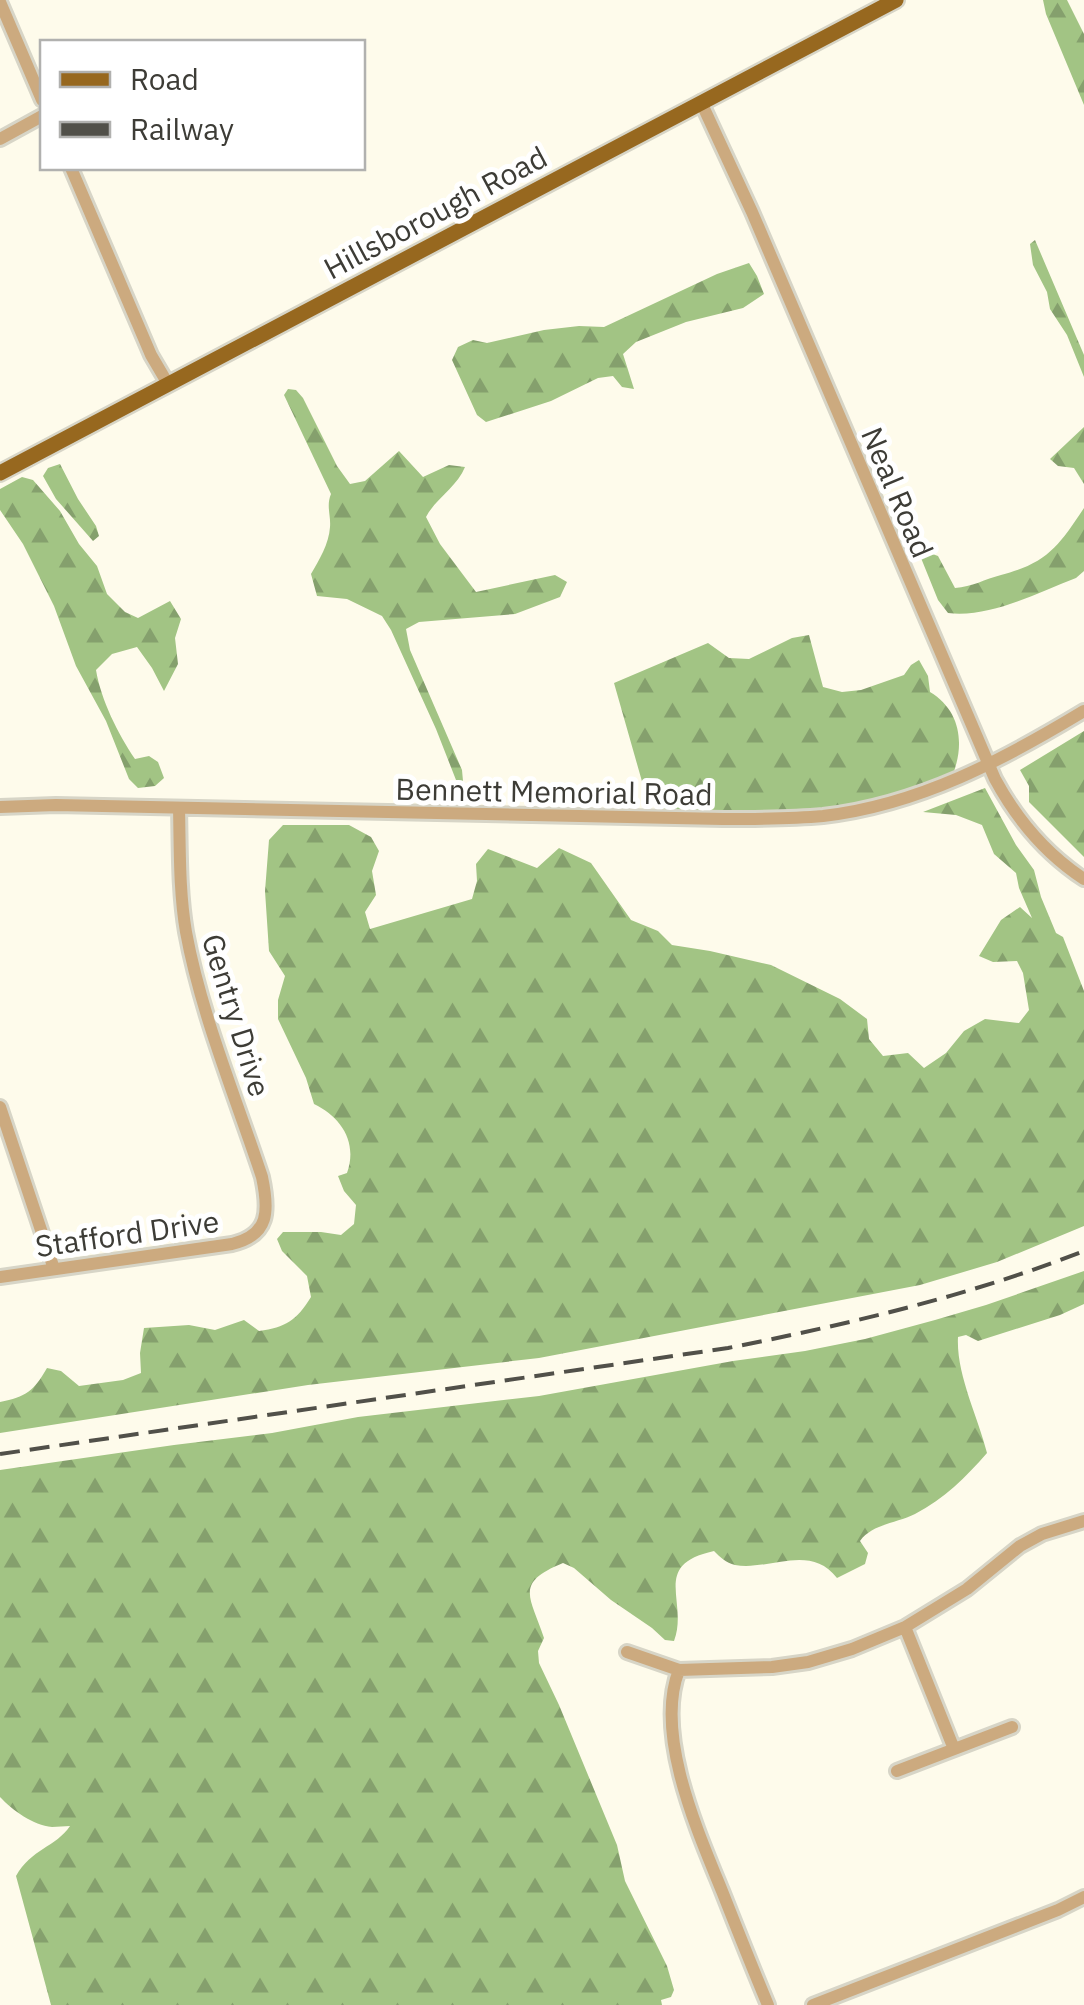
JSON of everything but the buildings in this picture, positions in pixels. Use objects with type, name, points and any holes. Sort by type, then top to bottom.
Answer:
[{"type":"main road","name":"Hillsborough Road","points":[[0,474],[896,0]]},
{"type":"street","points":[[0,2],[40,95]]},
{"type":"street","name":"Neal Road","points":[[701,102],[746,198],[988,766],[1007,801],[1030,831],[1051,854],[1084,879]]},
{"type":"street","points":[[0,139],[40,117]]},
{"type":"street","points":[[72,170],[144,339],[168,384]]},
{"type":"street","name":"Bennett Memorial Road","points":[[0,806],[791,818],[852,811],[945,785],[988,766],[1084,711]]},
{"type":"street","name":"Gentry Drive","points":[[179,808],[186,930],[198,984],[266,1192],[266,1214],[258,1231]]},
{"type":"street","points":[[0,1107],[54,1270]]},
{"type":"street","name":"Stafford Drive","points":[[0,1277],[232,1244],[251,1238],[258,1231]]},
{"type":"street","points":[[627,1652],[679,1670],[808,1662],[905,1628],[968,1589],[1020,1546],[1042,1534],[1084,1521]]},
{"type":"street","points":[[905,1628],[954,1749]]},
{"type":"street","points":[[679,1670],[673,1721],[682,1786],[768,2005]]},
{"type":"street","points":[[897,1771],[1012,1727]]},
{"type":"street","points":[[813,2005],[1084,1898]]},
{"type":"green space","points":[[1043,0],[1067,0],[1084,34],[1084,105],[1046,14]]},
{"type":"green space","points":[[1035,240],[1084,355],[1084,377],[1033,265],[1030,244]]},
{"type":"green space","points":[[749,263],[764,294],[743,308],[686,322],[636,342],[623,354],[634,389],[622,387],[613,376],[598,378],[551,401],[486,422],[477,415],[452,360],[458,347],[473,340],[487,343],[544,330],[604,327]]},
{"type":"green space","points":[[288,389],[296,390],[303,398],[350,484],[365,481],[399,451],[423,477],[449,465],[465,467],[426,517],[440,544],[476,592],[555,575],[567,582],[560,597],[515,614],[419,622],[406,629],[410,650],[462,770],[463,781],[456,780],[382,616],[347,599],[317,596],[311,574],[328,540],[331,494],[284,395]]},
{"type":"green space","points":[[1084,427],[1084,484],[1074,468],[1058,466],[1050,459]]},
{"type":"green space","points":[[60,464],[96,526],[99,536],[93,541],[56,499],[43,476],[48,468]]},
{"type":"green space","points":[[22,477],[33,480],[60,511],[97,566],[107,594],[125,612],[138,618],[170,601],[181,619],[175,638],[178,664],[164,691],[137,647],[112,654],[96,670],[111,716],[135,759],[149,756],[158,762],[164,778],[155,786],[138,788],[129,779],[106,721],[76,666],[54,606],[23,544],[0,510],[0,489]]},
{"type":"green space","points":[[1084,508],[1084,571],[1076,578],[981,612],[948,613],[938,600],[921,558],[927,552],[938,556],[955,588],[967,586],[1041,559]]},
{"type":"green space","points":[[809,635],[823,687],[842,692],[861,690],[904,675],[919,660],[928,676],[930,692],[948,708],[957,728],[959,751],[953,774],[873,806],[689,814],[657,807],[647,799],[614,683],[708,643],[729,658],[749,659],[792,638]]},
{"type":"green space","points":[[1084,731],[1084,857],[1029,802],[1029,786],[1020,770]]},
{"type":"green space","points":[[985,788],[1034,870],[1041,897],[1056,933],[1063,937],[1084,991],[1084,1226],[997,1262],[920,1285],[539,1358],[308,1385],[0,1433],[0,1402],[28,1392],[47,1368],[61,1371],[79,1386],[123,1380],[141,1373],[144,1328],[189,1325],[215,1330],[244,1320],[259,1331],[290,1321],[311,1297],[307,1276],[282,1251],[277,1239],[283,1232],[341,1235],[354,1224],[356,1205],[338,1176],[347,1173],[349,1141],[339,1123],[314,1104],[278,1019],[278,1000],[285,976],[269,951],[265,891],[269,840],[283,825],[349,825],[371,837],[379,851],[372,871],[376,895],[365,912],[370,929],[472,899],[476,864],[488,849],[537,868],[559,848],[591,863],[631,920],[658,931],[672,945],[771,965],[840,999],[867,1019],[869,1039],[883,1056],[908,1053],[924,1068],[946,1053],[964,1031],[985,1019],[1019,1023],[1029,1010],[1017,961],[993,962],[979,956],[1001,920],[1020,907],[1032,918],[1016,873],[994,854],[982,825],[956,815],[923,812]]},
{"type":"green space","points":[[1084,1271],[1084,1304],[978,1341],[966,1335],[958,1337],[964,1380],[987,1453],[936,1502],[865,1535],[860,1541],[868,1553],[865,1564],[837,1578],[815,1562],[802,1560],[748,1566],[729,1563],[714,1551],[695,1557],[677,1575],[674,1641],[665,1640],[563,1563],[532,1584],[531,1601],[544,1638],[538,1651],[539,1663],[617,1845],[625,1881],[667,1966],[674,1990],[671,1997],[661,2000],[662,2005],[51,2005],[16,1876],[70,1826],[38,1823],[0,1797],[0,1470],[272,1433],[358,1417],[539,1396],[805,1351],[935,1320]]},
{"type":"railway","points":[[0,1454],[728,1348],[908,1307],[997,1282],[1084,1251]]}]
